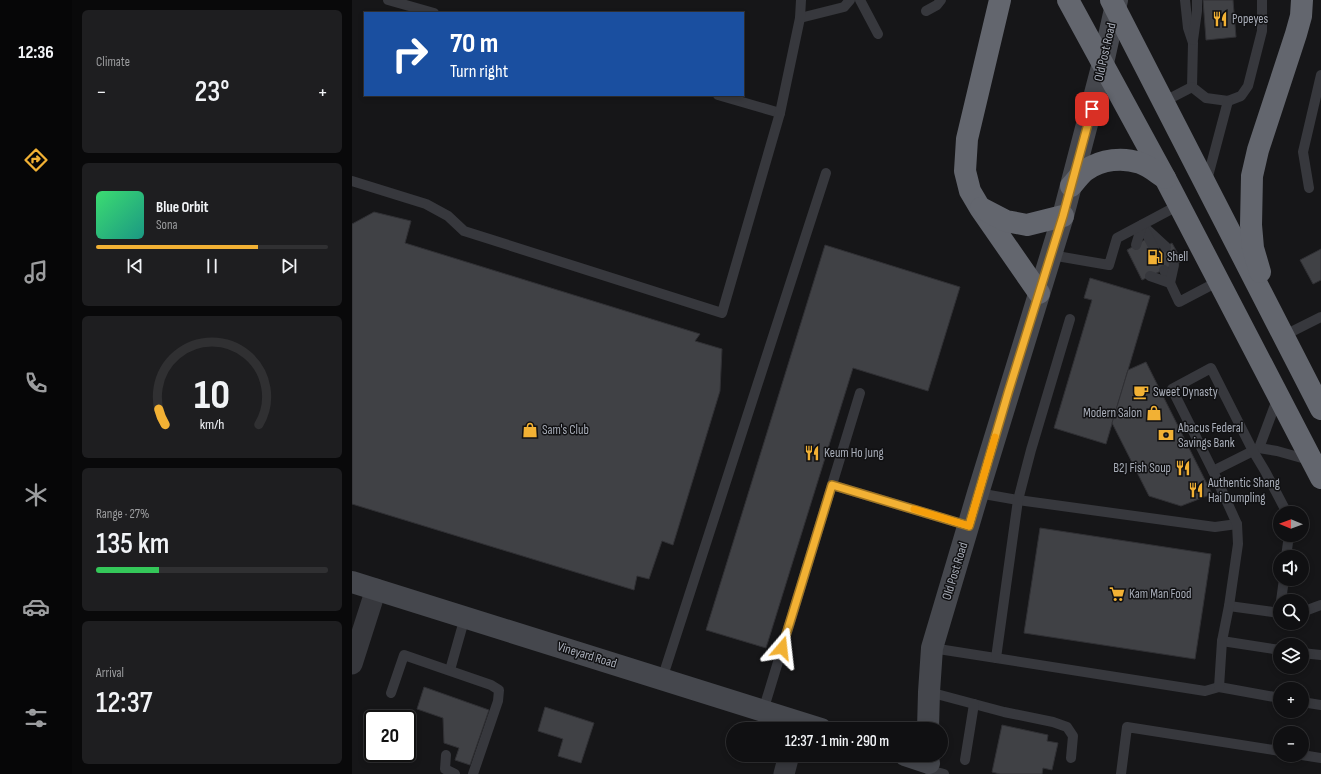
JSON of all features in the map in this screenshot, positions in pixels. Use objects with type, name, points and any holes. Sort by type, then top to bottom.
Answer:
[{"type":"highway","points":[[1000,0],[968,139],[965,171],[970,191],[980,208],[1039,293]]},
{"type":"highway","points":[[1068,0],[1165,178],[1316,469]]},
{"type":"highway","points":[[1268,306],[1253,248],[1251,225],[1252,176],[1258,150],[1296,34],[1301,16],[1302,0]]},
{"type":"highway","points":[[1114,3],[1163,102],[1321,409]]},
{"type":"highway","points":[[1071,186],[1085,170],[1096,165],[1117,160],[1141,164],[1165,178]]},
{"type":"highway","points":[[980,208],[1006,221],[1027,225],[1063,216]]},
{"type":"street","name":"Old Post Road","points":[[928,722],[932,648],[1063,216],[1103,63],[1114,3]]},
{"type":"street","name":"Vineyard Road","points":[[352,582],[763,711],[789,722]]},
{"type":"street","points":[[353,659],[376,589]]},
{"type":"street","points":[[784,774],[787,762]]},
{"type":"street","points":[[921,762],[932,767]]},
{"type":"lane","points":[[388,0],[430,12]]},
{"type":"lane","points":[[352,181],[426,204],[448,216],[464,231],[722,313],[780,113],[800,18],[801,0]]},
{"type":"lane","points":[[800,18],[844,7],[850,0]]},
{"type":"lane","points":[[860,0],[878,34]]},
{"type":"lane","points":[[926,11],[937,5],[941,0]]},
{"type":"lane","points":[[1185,0],[1188,28],[1193,43]]},
{"type":"lane","points":[[1192,87],[1193,43],[1197,0]]},
{"type":"lane","points":[[1192,87],[1206,98],[1228,101],[1241,96],[1248,86],[1262,31],[1262,0]]},
{"type":"lane","points":[[1309,188],[1303,152],[1321,75]]},
{"type":"lane","points":[[1163,102],[1192,87]]},
{"type":"lane","points":[[721,96],[780,113]]},
{"type":"lane","points":[[1206,184],[1228,101]]},
{"type":"lane","points":[[662,679],[826,173]]},
{"type":"lane","points":[[1051,255],[1109,265],[1117,238],[1179,205]]},
{"type":"lane","points":[[1136,245],[1142,225]]},
{"type":"lane","points":[[1142,225],[1166,247]]},
{"type":"lane","points":[[1142,225],[1156,252]]},
{"type":"lane","points":[[1170,283],[1174,265]]},
{"type":"lane","points":[[1164,270],[1179,302],[1219,281]]},
{"type":"lane","points":[[1150,276],[1170,283]]},
{"type":"lane","points":[[1283,336],[1321,317]]},
{"type":"lane","points":[[996,658],[1018,500],[1031,450],[1070,319]]},
{"type":"lane","points":[[1219,688],[1222,641],[1229,606],[1238,544],[1237,524],[1213,471],[1172,389],[1211,368],[1256,449],[1265,471],[1283,506]]},
{"type":"lane","points":[[763,711],[860,393]]},
{"type":"lane","points":[[1256,449],[1278,395]]},
{"type":"lane","points":[[1213,471],[1256,449],[1277,450],[1316,469]]},
{"type":"lane","points":[[832,485],[969,526]]},
{"type":"lane","points":[[978,493],[1018,500],[1215,527],[1237,524]]},
{"type":"lane","points":[[1309,609],[1319,604]]},
{"type":"lane","points":[[1229,606],[1273,612]]},
{"type":"lane","points":[[450,670],[466,617]]},
{"type":"lane","points":[[1222,641],[1273,649]]},
{"type":"lane","points":[[932,648],[1205,691],[1219,688],[1273,697]]},
{"type":"lane","points":[[1309,654],[1321,656]]},
{"type":"lane","points":[[391,693],[404,655],[450,670],[499,690],[498,701],[473,774]]},
{"type":"lane","points":[[929,692],[1004,712],[1053,722],[1067,727],[1073,736],[1070,758]]},
{"type":"lane","points":[[1309,703],[1321,705]]},
{"type":"lane","points":[[965,760],[974,704]]},
{"type":"lane","points":[[1121,774],[1127,727],[1273,750]]},
{"type":"lane","points":[[446,755],[445,769],[455,774]]},
{"type":"lane","points":[[1309,756],[1321,758]]},
{"type":"building","name":"Popeyes","points":[[1203,0],[1233,0],[1236,37],[1206,40]]},
{"type":"building","name":"Sam's Club","points":[[374,212],[411,221],[405,243],[700,334],[695,341],[722,349],[720,391],[673,545],[662,541],[649,579],[637,576],[634,590],[352,504],[352,224]]},
{"type":"building","name":"Shell","points":[[1146,239],[1153,254],[1172,243],[1182,261],[1142,280],[1127,250]]},
{"type":"building","points":[[825,245],[960,287],[928,391],[853,368],[766,648],[706,630]]},
{"type":"building","points":[[1321,249],[1321,280],[1313,284],[1300,260]]},
{"type":"building","points":[[1090,278],[1150,296],[1106,444],[1054,428],[1092,300],[1084,298]]},
{"type":"building","points":[[1146,362],[1212,494],[1181,506],[1149,496],[1112,423],[1128,370]]},
{"type":"building","name":"Kam Man Food","points":[[1040,528],[1211,554],[1195,659],[1024,633]]},
{"type":"building","points":[[424,687],[489,710],[470,765],[455,760],[459,748],[444,743],[443,718],[417,709]]},
{"type":"building","points":[[545,707],[594,723],[581,763],[558,756],[563,739],[538,731]]},
{"type":"building","points":[[1002,725],[1048,735],[1047,741],[1058,743],[1052,770],[1043,768],[1042,774],[1000,774],[992,772]]},
{"type":"slow traffic","points":[[914,509],[969,526],[995,437]]},
{"type":"place","name":"Popeyes","points":[[1220,19]]},
{"type":"place","name":"Shell","points":[[1155,257]]},
{"type":"place","name":"Sweet Dynasty","points":[[1141,392]]},
{"type":"place","name":"Modern Salon","points":[[1154,413]]},
{"type":"place","name":"Sam's Club","points":[[530,430]]},
{"type":"place","name":"Abacus Federal Savings Bank","points":[[1166,435]]},
{"type":"place","name":"Keum Ho Jung","points":[[812,453]]},
{"type":"place","name":"B2J Fish Soup","points":[[1183,468]]},
{"type":"place","name":"Authentic Shang Hai Dumpling","points":[[1196,490]]},
{"type":"place","name":"Kam Man Food","points":[[1117,594]]},
{"type":"route","points":[[782,648],[832,485],[969,526],[1008,393],[1063,216],[1092,109]]}]
